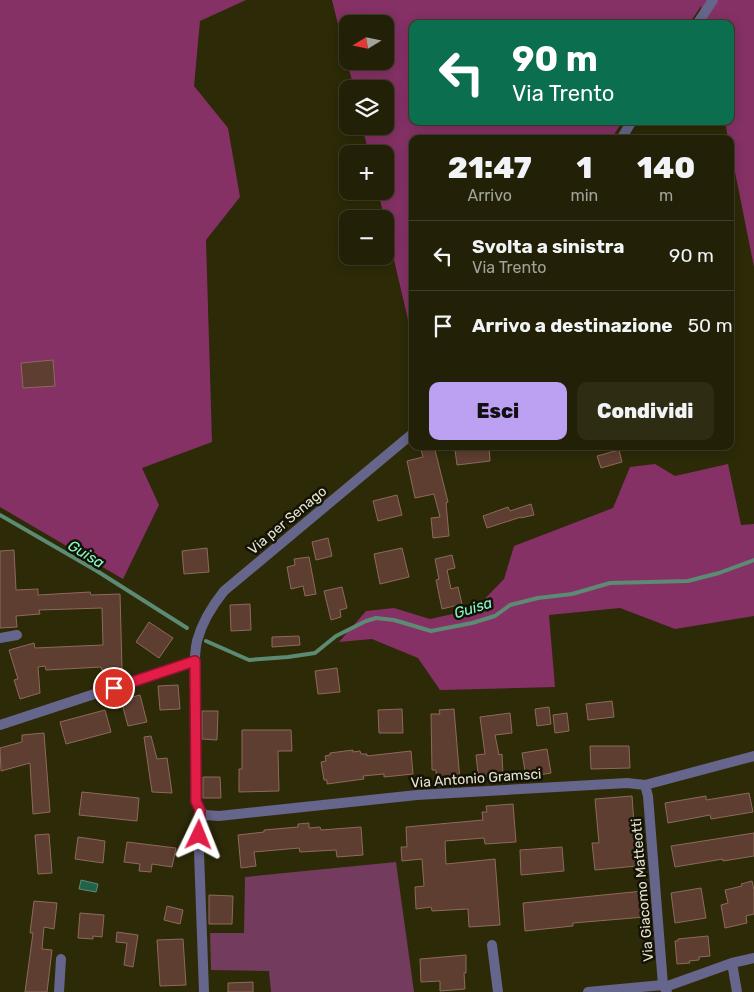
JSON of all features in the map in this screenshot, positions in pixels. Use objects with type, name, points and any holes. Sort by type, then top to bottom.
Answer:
[{"type":"street","points":[[700,20],[713,0]]},
{"type":"street","name":"Via per Senago","points":[[204,992],[199,844],[200,810],[196,796],[195,661],[197,641],[212,606],[224,591],[409,437]]},
{"type":"street","points":[[0,638],[17,635]]},
{"type":"street","points":[[0,725],[195,661]]},
{"type":"street","name":"Via Antonio Gramsci","points":[[200,810],[205,815],[219,816],[417,795],[627,783],[645,785],[754,756]]},
{"type":"street","name":"Via Giacomo Matteotti","points":[[645,785],[648,796],[665,988]]},
{"type":"street","points":[[492,946],[498,992]]},
{"type":"street","points":[[588,992],[665,988],[732,962],[754,958]]},
{"type":"street","points":[[59,992],[60,959]]},
{"type":"street","points":[[732,962],[737,992]]},
{"type":"shaded area","points":[[0,0],[246,0],[200,21],[194,86],[228,128],[240,197],[206,240],[212,442],[142,468],[159,505],[123,579],[0,507]]},
{"type":"shaded area","points":[[332,0],[754,0],[754,267],[734,167],[734,135],[727,135],[726,125],[734,125],[734,20],[704,20],[701,6],[692,20],[409,20],[409,125],[620,125],[614,135],[409,135],[409,324],[394,260],[394,210],[382,210],[380,200],[394,200],[394,145],[367,145],[364,135],[394,135],[394,80],[352,80],[349,70],[394,70],[394,15],[339,15],[339,28]]},
{"type":"shaded area","points":[[655,464],[675,476],[728,464],[741,525],[754,524],[754,616],[675,629],[620,608],[549,615],[555,687],[440,690],[418,658],[372,639],[339,642],[366,611],[394,608],[430,619],[475,609],[504,579],[514,546],[613,508],[630,467]]},
{"type":"shaded area","points":[[396,862],[414,992],[271,992],[269,971],[211,970],[210,933],[244,933],[245,877]]},
{"type":"shaded area","points":[[81,880],[98,884],[96,892],[79,889]]},
{"type":"building","points":[[53,360],[55,386],[23,388],[21,363]]},
{"type":"building","points":[[421,450],[435,450],[448,502],[446,503],[449,536],[433,538],[431,518],[440,517],[434,494],[415,498],[407,461],[423,457]]},
{"type":"building","points":[[455,450],[489,450],[490,461],[457,465]]},
{"type":"building","points":[[619,450],[622,462],[601,468],[597,456]]},
{"type":"building","points":[[397,495],[402,515],[378,521],[373,501]]},
{"type":"building","points":[[531,504],[534,515],[521,517],[487,528],[483,516],[508,507],[510,511]]},
{"type":"building","points":[[328,538],[332,556],[316,560],[312,542]]},
{"type":"building","points":[[207,548],[209,572],[184,574],[182,551]]},
{"type":"building","points":[[402,548],[409,577],[380,584],[374,554]]},
{"type":"building","points":[[14,550],[16,590],[38,589],[38,595],[90,592],[91,595],[120,594],[122,669],[102,670],[101,667],[46,670],[45,666],[38,667],[40,693],[20,699],[14,680],[18,679],[9,650],[34,643],[35,648],[103,645],[102,608],[39,610],[40,614],[16,616],[17,627],[0,628],[0,551]]},
{"type":"building","points":[[452,555],[455,568],[447,570],[451,589],[458,587],[462,604],[442,609],[436,580],[439,579],[435,559]]},
{"type":"building","points":[[309,557],[316,594],[305,596],[303,586],[291,589],[287,567],[295,565],[294,559]]},
{"type":"building","points":[[342,587],[347,608],[340,610],[341,617],[331,620],[324,591]]},
{"type":"building","points":[[250,604],[251,630],[231,631],[230,605]]},
{"type":"building","points":[[149,622],[173,638],[159,658],[136,642]]},
{"type":"building","points":[[299,636],[300,645],[272,647],[272,637]]},
{"type":"building","points":[[337,668],[340,692],[318,694],[315,671]]},
{"type":"building","points":[[178,685],[180,709],[160,710],[158,686]]},
{"type":"building","points":[[140,695],[147,722],[128,726],[121,700]]},
{"type":"building","points":[[612,701],[614,717],[588,720],[586,704]]},
{"type":"building","points":[[549,707],[551,724],[537,726],[535,709]]},
{"type":"building","points":[[402,709],[403,733],[379,733],[378,710]]},
{"type":"building","points":[[454,709],[460,781],[437,783],[436,770],[432,770],[431,714],[440,714],[439,710]]},
{"type":"building","points":[[105,710],[111,732],[66,744],[60,722]]},
{"type":"building","points":[[202,711],[218,711],[217,740],[202,739]]},
{"type":"building","points":[[510,713],[512,733],[495,735],[499,755],[502,754],[503,776],[481,777],[481,773],[478,773],[476,755],[485,754],[480,717]]},
{"type":"building","points":[[567,713],[569,731],[555,733],[553,715]]},
{"type":"building","points":[[242,730],[291,730],[292,751],[278,751],[279,791],[239,792],[239,769],[242,769]]},
{"type":"building","points":[[44,733],[50,812],[33,814],[30,763],[1,771],[0,748],[22,742],[22,735]]},
{"type":"building","points":[[151,736],[157,759],[167,758],[172,793],[152,792],[144,737]]},
{"type":"building","points":[[590,746],[629,746],[630,768],[591,769]]},
{"type":"building","points":[[547,749],[551,773],[526,777],[522,753]]},
{"type":"building","points":[[353,750],[353,752],[360,751],[361,754],[367,754],[367,756],[411,751],[413,774],[384,777],[384,774],[363,776],[364,779],[327,784],[327,780],[324,780],[321,762],[326,761],[325,756],[330,755],[330,753]]},
{"type":"building","points":[[203,777],[220,777],[221,798],[203,798]]},
{"type":"building","points":[[82,792],[139,798],[137,821],[79,815]]},
{"type":"building","points":[[749,793],[753,812],[711,819],[710,815],[668,823],[665,803],[706,796],[706,800]]},
{"type":"building","points":[[632,796],[637,866],[595,870],[592,843],[599,843],[595,799]]},
{"type":"building","points":[[513,804],[516,842],[485,844],[484,838],[445,841],[446,864],[495,859],[500,925],[469,927],[468,909],[432,911],[431,907],[416,909],[415,887],[424,886],[422,859],[402,861],[401,847],[407,847],[406,827],[483,820],[482,812],[487,812],[486,806]]},
{"type":"building","points":[[309,823],[309,828],[320,827],[321,830],[361,827],[363,855],[337,857],[336,850],[300,852],[299,848],[254,852],[256,866],[241,868],[238,835],[264,832],[264,830],[298,827],[298,824]]},
{"type":"building","points":[[754,833],[754,856],[675,867],[671,846]]},
{"type":"building","points":[[49,834],[52,873],[38,874],[35,835]]},
{"type":"building","points":[[78,837],[105,841],[103,863],[75,859]]},
{"type":"building","points":[[127,842],[176,848],[172,867],[152,864],[151,872],[139,871],[140,864],[124,862]]},
{"type":"building","points":[[562,847],[564,871],[521,875],[520,850]]},
{"type":"building","points":[[752,881],[754,914],[746,916],[747,923],[725,928],[721,905],[728,903],[725,890],[742,886],[741,884]]},
{"type":"building","points":[[701,888],[706,918],[675,923],[671,893]]},
{"type":"building","points":[[643,891],[645,917],[573,923],[573,926],[525,931],[523,903]]},
{"type":"building","points":[[209,895],[233,896],[232,924],[209,924]]},
{"type":"building","points":[[34,901],[57,903],[54,929],[44,927],[42,949],[52,950],[47,992],[25,992],[33,933],[30,933]]},
{"type":"building","points":[[167,906],[183,910],[180,924],[164,920]]},
{"type":"building","points":[[80,913],[104,915],[102,937],[93,936],[93,939],[78,938]]},
{"type":"building","points":[[117,932],[138,935],[133,967],[124,965],[127,943],[116,942]]},
{"type":"building","points":[[708,936],[710,956],[699,957],[699,960],[689,961],[690,963],[677,964],[675,941],[678,941],[678,939]]},
{"type":"building","points":[[183,939],[186,985],[160,986],[157,940]]},
{"type":"building","points":[[466,955],[465,989],[440,991],[440,981],[421,982],[420,959]]},
{"type":"building","points":[[253,982],[253,992],[228,992],[228,983]]},
{"type":"waterway","name":"Guisa","points":[[0,515],[97,571],[187,628]]},
{"type":"waterway","name":"Guisa","points":[[206,641],[249,660],[288,657],[315,653],[336,636],[376,618],[394,620],[431,631],[472,623],[495,616],[510,605],[538,598],[572,594],[610,583],[688,581],[719,573],[754,560]]},
{"type":"route","points":[[114,688],[195,661],[196,801],[200,810],[199,835]]}]
